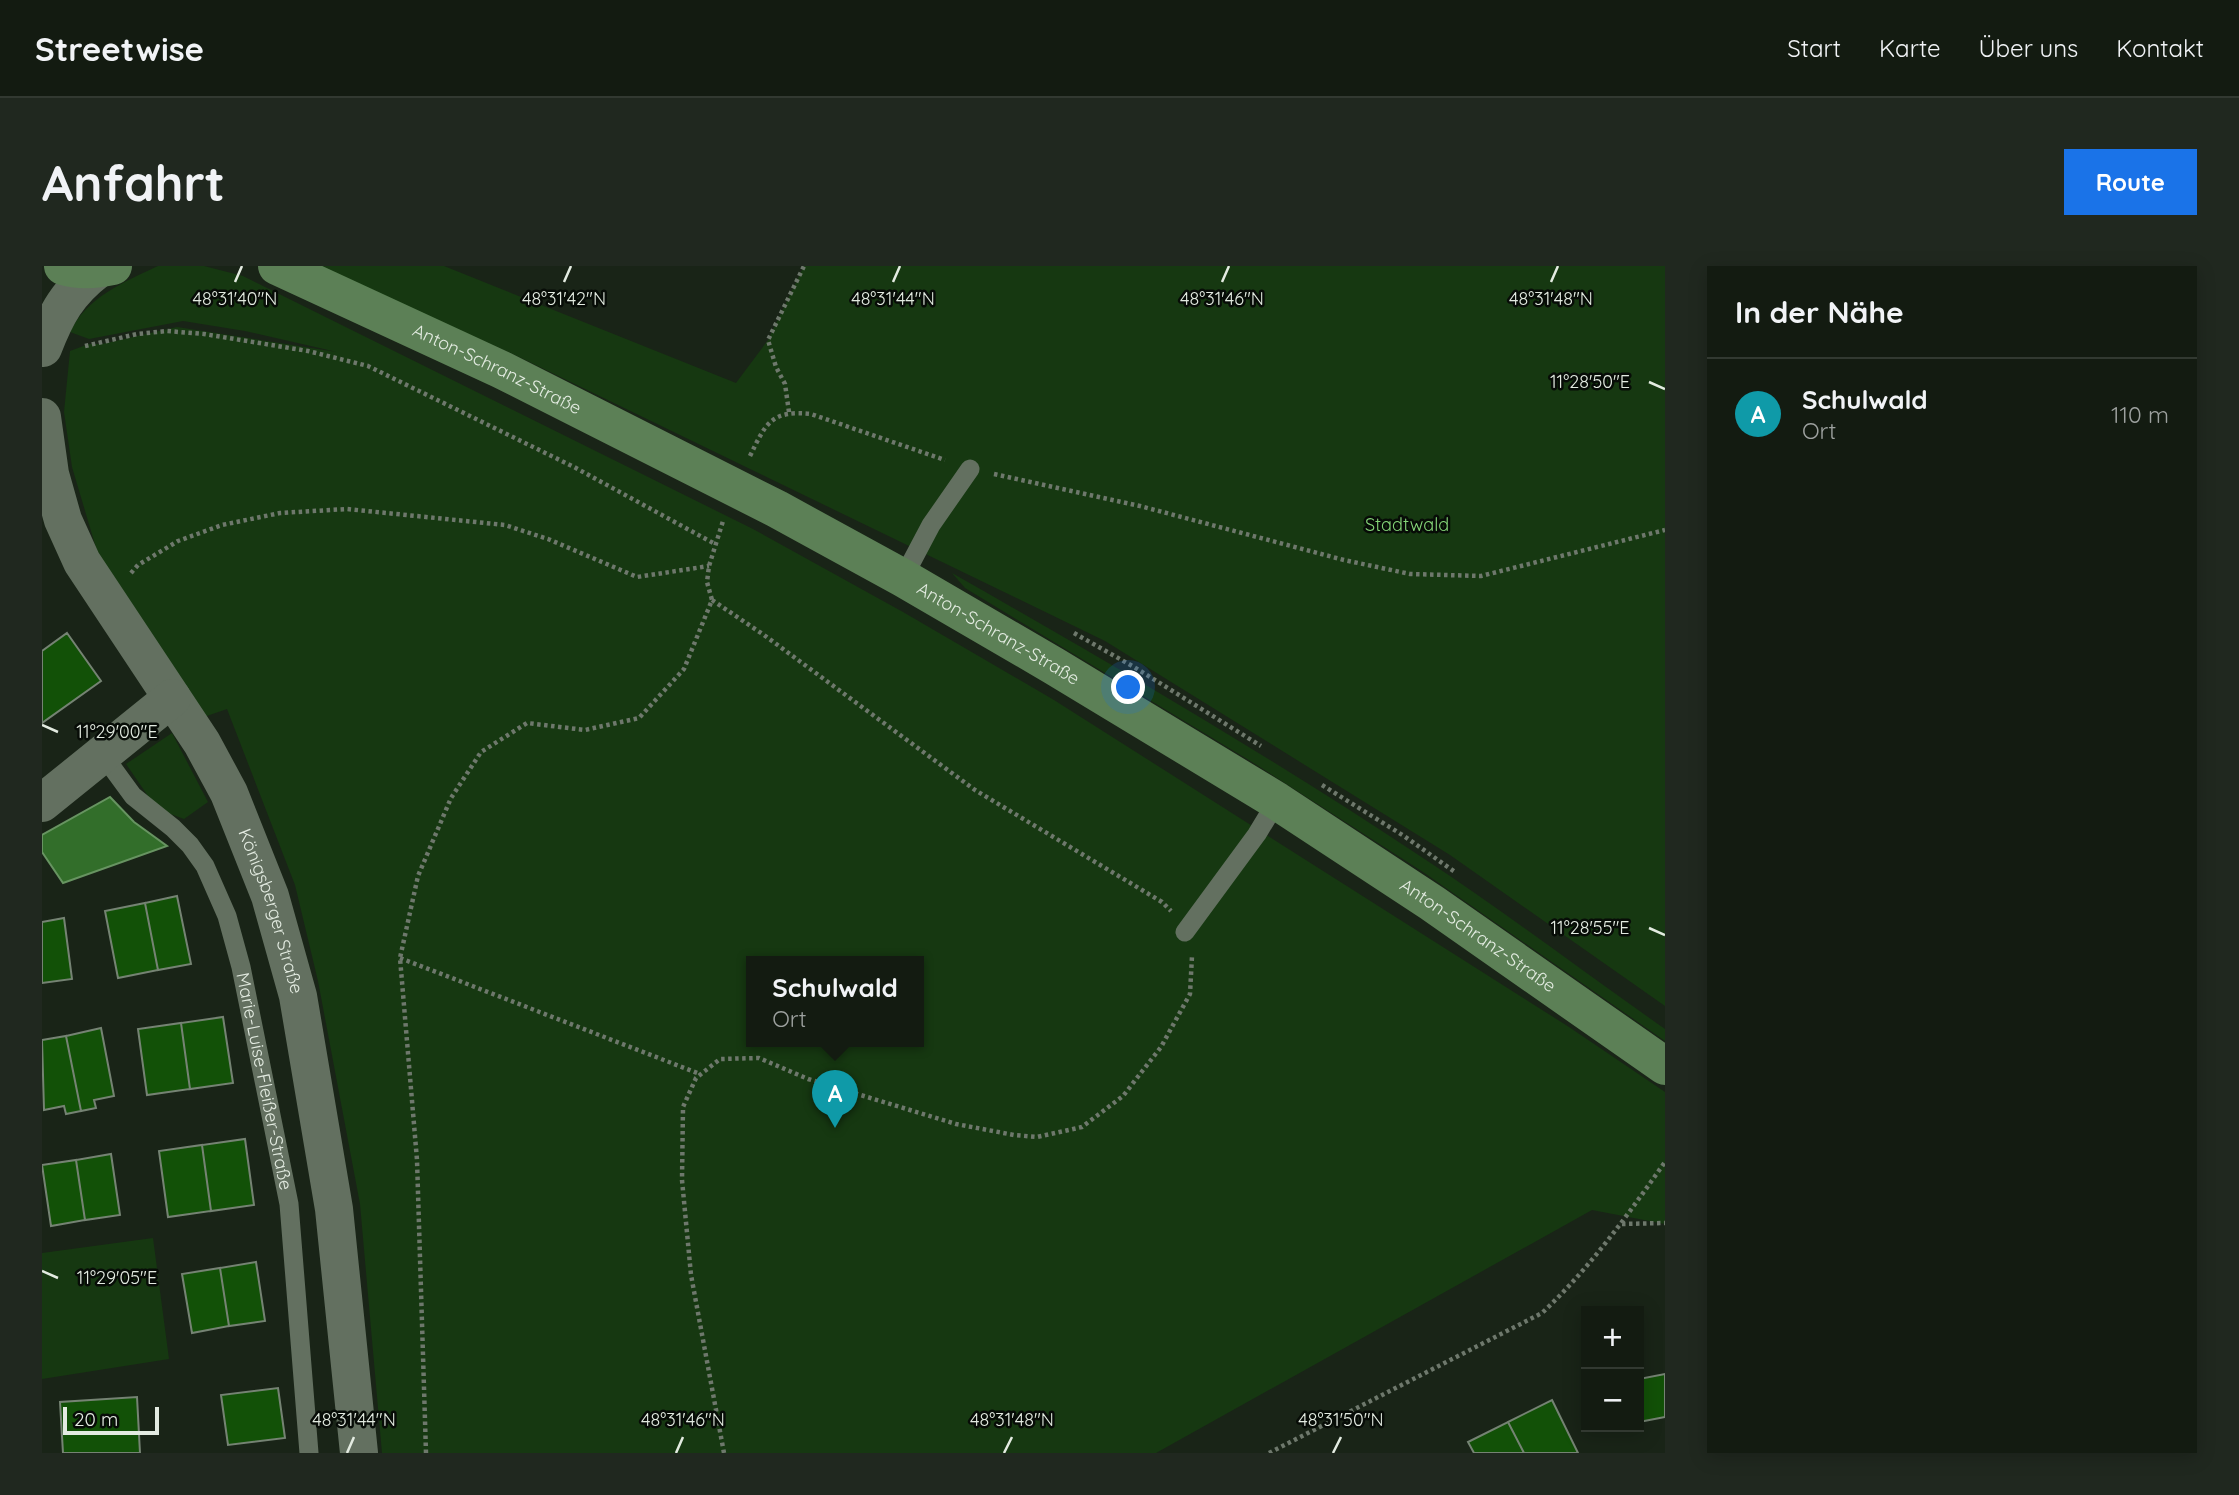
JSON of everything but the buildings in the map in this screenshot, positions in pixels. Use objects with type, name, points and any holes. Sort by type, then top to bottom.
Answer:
[{"type":"main road","name":"Anton-Schranz-Straße","points":[[273,268],[502,370],[777,509],[903,578],[1277,801],[1432,902],[1665,1066]]},
{"type":"street","points":[[43,355],[63,305],[91,267]]},
{"type":"street","points":[[42,301],[43,355]]},
{"type":"street","name":"Königsberger Straße","points":[[42,417],[50,474],[63,520],[82,562],[202,743],[224,783],[270,896],[298,996],[334,1209],[359,1453]]},
{"type":"street","points":[[42,803],[172,698]]},
{"type":"lane","points":[[903,578],[931,525],[970,469]]},
{"type":"lane","name":"Marie-Luise-Fleißer-Straße","points":[[103,755],[133,796],[190,845],[205,866],[227,916],[241,967],[289,1204],[309,1453]]},
{"type":"lane","points":[[1185,932],[1258,834],[1277,801]]},
{"type":"path","points":[[789,412],[785,384],[776,367],[768,340],[804,266]]},
{"type":"path","points":[[85,346],[137,334],[179,332],[308,351],[368,366],[574,467],[715,544]]},
{"type":"path","points":[[747,462],[769,422],[789,412],[811,414],[970,469],[1140,506],[1344,560],[1410,574],[1481,576],[1665,530]]},
{"type":"path","points":[[101,593],[124,581],[138,565],[178,541],[222,525],[280,513],[347,509],[505,525],[548,538],[637,577],[709,566]]},
{"type":"path","points":[[426,1453],[417,1160],[400,958],[418,876],[451,799],[481,752],[527,723],[585,730],[639,719],[684,669],[712,600],[708,582],[709,566],[727,510]]},
{"type":"path","points":[[712,600],[765,635],[975,790],[1161,902],[1175,916],[1185,932],[1192,953],[1190,994],[1161,1047],[1123,1096],[1082,1126],[1037,1137],[956,1124],[808,1079],[759,1058],[720,1059],[696,1077],[683,1107],[682,1180],[691,1275],[724,1453]]},
{"type":"path","points":[[400,958],[701,1074]]},
{"type":"path","points":[[1269,1453],[1542,1313],[1571,1285],[1622,1224],[1665,1162]]},
{"type":"path","points":[[1622,1224],[1665,1223]]},
{"type":"green space","points":[[158,266],[204,266],[243,276],[753,529],[1054,700],[1569,1027],[1665,1092],[1665,1224],[1592,1210],[1156,1453],[382,1453],[360,1204],[318,981],[295,885],[227,709],[201,718],[105,578],[72,467],[64,412],[70,351],[89,344],[102,344],[177,327],[337,352],[245,331],[183,321],[89,339],[70,332],[86,309],[120,285]]},
{"type":"green space","name":"Stadtwald","points":[[317,266],[444,266],[736,383],[768,340],[804,266],[1665,266],[1665,1006],[1450,855],[1105,641],[515,355]]},
{"type":"green space","points":[[952,573],[1190,711],[1423,858],[1665,1029],[1665,1041],[1423,872],[1252,762],[965,588]]},
{"type":"green space","points":[[172,733],[208,802],[184,819],[157,809],[126,764]]},
{"type":"green space","points":[[153,1238],[169,1359],[42,1379],[42,1253]]},
{"type":"shaded area","points":[[110,797],[134,822],[167,846],[63,883],[42,852],[42,835]]},
{"type":"place","name":"Schulwald","points":[[835,1128]]}]
